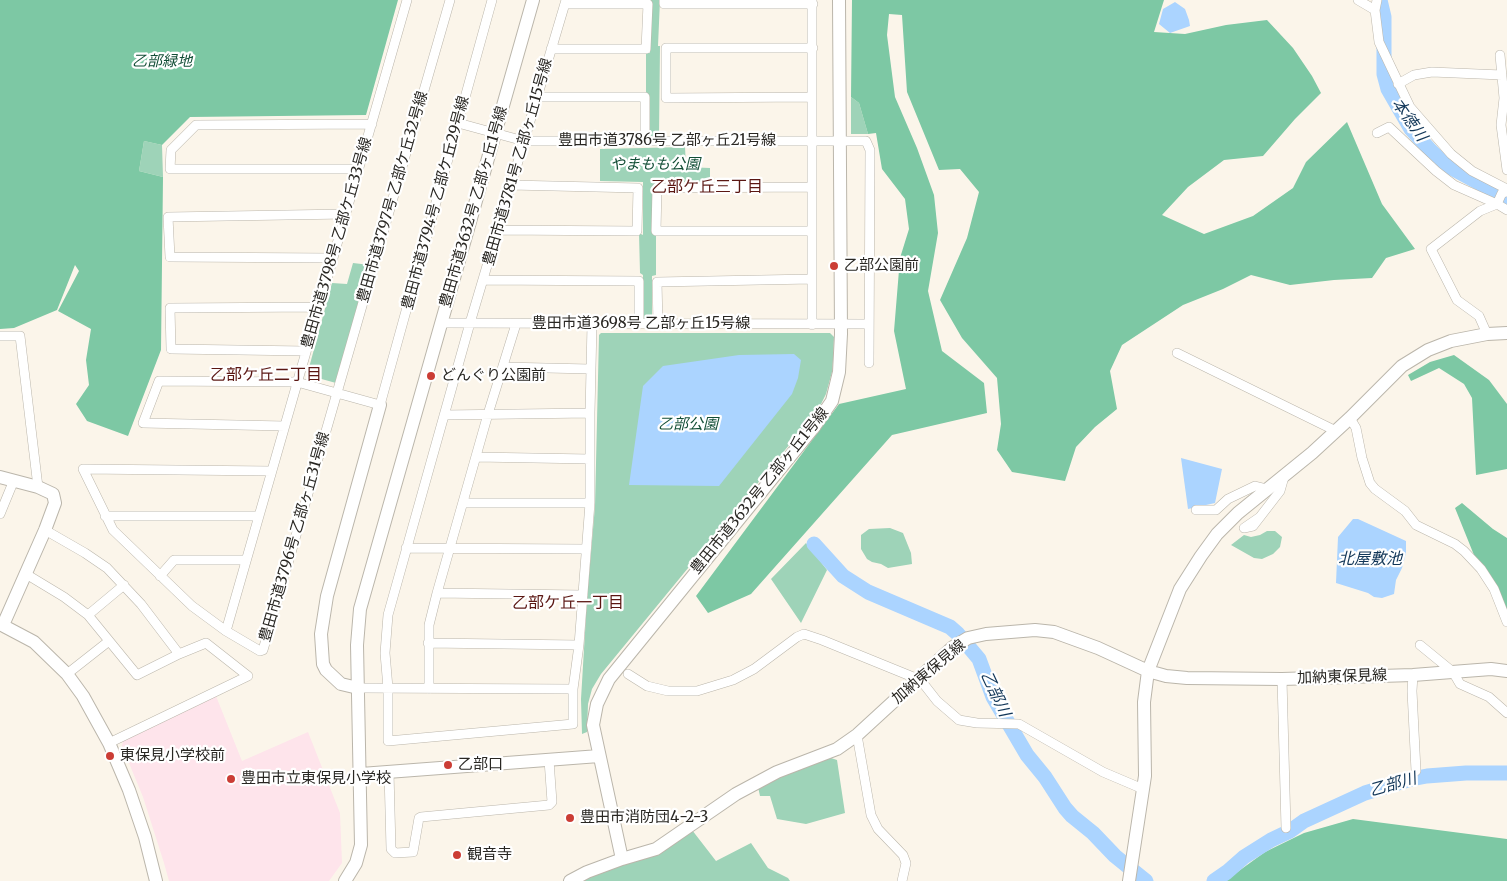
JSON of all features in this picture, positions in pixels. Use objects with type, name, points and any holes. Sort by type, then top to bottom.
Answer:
[{"type":"street","name":"豊田市道3798号 乙部ケ丘33号線","points":[[226,631],[407,0]]},
{"type":"street","name":"豊田市道3797号 乙部ケ丘32号線","points":[[337,393],[450,0]]},
{"type":"street","name":"豊田市道3794号 乙部ケ丘29号線","points":[[380,405],[492,0]]},
{"type":"street","name":"豊田市道3632号 乙部ヶ丘1号線","points":[[345,881],[356,863],[361,845],[357,645],[360,608],[533,0]]},
{"type":"street","points":[[664,0],[664,4],[812,2],[812,325]]},
{"type":"street","name":"豊田市道3632号 乙部ヶ丘1号線","points":[[622,859],[593,725],[597,704],[609,679],[814,426],[832,401],[839,372],[840,325],[839,0]]},
{"type":"street","points":[[1358,0],[1376,4],[1379,42],[1410,107],[1451,154],[1472,171],[1505,191],[1497,204],[1480,211],[1431,249],[1457,300],[1479,316],[1487,334]]},
{"type":"street","points":[[551,49],[646,49],[648,4],[565,2]]},
{"type":"street","name":"豊田市道3781号 乙部ヶ丘15号線","points":[[565,2],[470,323],[388,615],[384,653],[388,688],[388,741],[572,724],[573,689]]},
{"type":"street","points":[[812,48],[666,48],[666,98],[812,97]]},
{"type":"street","points":[[1500,55],[1505,98],[1501,125],[1507,170]]},
{"type":"street","points":[[1397,82],[1414,75],[1432,72],[1502,74]]},
{"type":"street","points":[[537,97],[645,97],[646,141]]},
{"type":"street","name":"豊田市道3786号 乙部ヶ丘21号線","points":[[458,123],[524,141],[866,141],[870,150],[869,324]]},
{"type":"street","points":[[359,169],[170,169],[171,150],[196,125],[372,124]]},
{"type":"street","points":[[1377,134],[1389,128],[1454,185],[1507,210]]},
{"type":"street","points":[[498,230],[637,231],[638,188],[511,185]]},
{"type":"street","points":[[812,187],[657,188],[656,231],[812,231]]},
{"type":"street","points":[[333,258],[170,257],[168,217],[346,214]]},
{"type":"street","points":[[658,324],[657,282],[812,279]]},
{"type":"street","points":[[483,280],[639,281],[639,324]]},
{"type":"street","points":[[306,351],[171,349],[170,308],[319,307]]},
{"type":"street","name":"豊田市道3698号 乙部ヶ丘15号線","points":[[441,323],[869,324]]},
{"type":"street","points":[[429,689],[429,625],[488,414],[516,324]]},
{"type":"street","points":[[285,426],[143,423],[159,381],[297,382],[380,405],[326,596],[321,634],[324,664],[326,670],[341,684],[358,688],[573,689],[579,645],[590,502],[592,324]]},
{"type":"street","points":[[869,324],[869,363]]},
{"type":"street","points":[[1129,881],[1143,789],[1144,702],[1148,671],[1180,589],[1201,556],[1217,534],[1238,513],[1284,477],[1336,432],[1395,372],[1410,361],[1428,350],[1451,341],[1487,334],[1507,333]]},
{"type":"street","points":[[0,336],[20,336],[38,487]]},
{"type":"street","points":[[1177,353],[1336,432]]},
{"type":"street","points":[[503,367],[590,369]]},
{"type":"street","name":"豊田市道3796号 乙部ヶ丘31号線","points":[[272,471],[83,469],[113,530],[192,606],[226,631],[260,651],[263,650],[337,393]]},
{"type":"street","points":[[444,415],[590,413]]},
{"type":"street","points":[[1350,418],[1356,428],[1362,458],[1370,483],[1375,489],[1405,511],[1416,525],[1455,544],[1464,551],[1481,569],[1494,589],[1507,622]]},
{"type":"street","points":[[476,457],[590,459]]},
{"type":"street","points":[[0,477],[38,487],[53,494],[54,502],[45,530],[2,625],[34,642],[68,674],[83,696],[109,743],[138,816],[156,881]]},
{"type":"street","points":[[1260,518],[1280,491],[1284,477]]},
{"type":"street","points":[[0,514],[14,480]]},
{"type":"street","points":[[1196,510],[1216,510],[1228,499],[1255,486],[1267,489]]},
{"type":"street","points":[[463,502],[590,502]]},
{"type":"street","points":[[105,516],[259,516]]},
{"type":"street","points":[[45,530],[107,568],[141,604],[179,654]]},
{"type":"street","points":[[406,548],[586,549]]},
{"type":"street","points":[[160,576],[174,560],[246,560]]},
{"type":"street","points":[[26,574],[64,597],[88,615],[137,675],[206,643],[248,676],[109,743]]},
{"type":"street","points":[[88,615],[124,585]]},
{"type":"street","points":[[437,593],[583,595]]},
{"type":"street","name":"加納東保見線","points":[[570,881],[587,872],[656,849],[736,794],[777,772],[837,749],[857,735],[919,678],[963,641],[986,634],[1035,630],[1054,632],[1098,648],[1148,671],[1166,676],[1187,678],[1282,679],[1413,675],[1491,669],[1507,671]]},
{"type":"street","points":[[628,674],[647,686],[668,692],[697,691],[733,680],[754,669],[797,637],[804,634],[919,678],[937,702],[959,720],[976,723],[1019,724],[1096,768],[1143,789]]},
{"type":"street","points":[[68,674],[109,641]]},
{"type":"street","points":[[428,642],[579,645]]},
{"type":"street","points":[[1420,645],[1453,672],[1460,684],[1489,697],[1507,713]]},
{"type":"street","points":[[1413,675],[1416,771]]},
{"type":"street","points":[[1282,679],[1286,828]]},
{"type":"street","points":[[857,735],[871,815],[878,829],[903,856],[906,863],[902,881]]},
{"type":"street","points":[[361,774],[599,756]]},
{"type":"street","points":[[390,772],[391,849],[395,853],[413,852],[419,818],[421,816],[549,805],[552,802],[549,760]]},
{"type":"shaded area","name":"豊田市立東保見小学校","points":[[216,696],[242,761],[308,732],[340,813],[342,863],[329,881],[169,881],[143,797],[122,746],[123,741]]},
{"type":"green space","name":"乙部緑地","points":[[0,0],[398,0],[366,115],[190,117],[162,145],[144,141],[139,171],[163,177],[161,350],[128,436],[87,421],[76,404],[89,385],[86,360],[91,329],[58,311],[79,271],[75,265],[57,310],[14,328],[0,329]]},
{"type":"green space","points":[[650,0],[660,0],[658,46],[660,46],[659,136],[649,136],[646,93],[646,53],[650,53]]},
{"type":"green space","points":[[852,0],[1164,0],[1154,32],[1185,34],[1226,25],[1267,20],[1293,48],[1321,93],[1295,119],[1263,156],[1224,160],[1188,187],[1162,215],[1204,234],[1253,216],[1293,188],[1306,162],[1347,122],[1382,204],[1415,249],[1386,258],[1372,278],[1290,285],[1251,275],[1223,289],[1183,305],[1122,345],[1110,371],[1117,409],[1095,427],[1076,447],[1065,481],[1012,472],[997,450],[1001,424],[997,378],[962,338],[940,300],[967,238],[979,192],[960,169],[939,170],[907,92],[902,15],[889,14],[887,35],[895,97],[917,148],[934,195],[938,233],[928,291],[942,351],[984,383],[987,413],[892,435],[751,594],[708,613],[696,596],[839,404],[906,389],[894,331],[900,258],[909,229],[905,199],[882,169],[876,133],[868,134],[859,103],[851,97]]},
{"type":"green space","points":[[851,97],[859,103],[868,134],[851,134]]},
{"type":"green space","points":[[144,141],[162,145],[163,177],[139,171]]},
{"type":"green space","name":"やまもも公園","points":[[685,147],[686,167],[710,168],[710,182],[659,182],[654,184],[653,233],[656,235],[656,275],[652,276],[652,320],[644,321],[642,317],[643,275],[640,273],[639,233],[643,235],[643,182],[600,181],[600,149]]},
{"type":"green space","points":[[353,263],[370,265],[336,383],[307,375],[332,283],[347,284]]},
{"type":"green space","name":"乙部公園","points":[[601,333],[830,333],[834,337],[832,372],[821,404],[601,674],[592,689],[588,704],[587,732],[582,734],[581,699],[595,506],[599,335]]},
{"type":"green space","points":[[1454,355],[1489,380],[1507,404],[1507,469],[1476,475],[1472,398],[1464,384],[1439,368],[1411,381],[1408,375],[1430,362]]},
{"type":"green space","points":[[1462,503],[1507,538],[1507,616],[1478,565],[1455,508]]},
{"type":"green space","points":[[890,528],[903,533],[911,553],[912,564],[888,568],[867,559],[861,549],[861,535],[869,529]]},
{"type":"green space","points":[[1267,531],[1275,531],[1282,537],[1280,547],[1273,554],[1262,559],[1254,558],[1231,545],[1244,535],[1251,537]]},
{"type":"green space","points":[[806,543],[827,570],[801,623],[771,579]]},
{"type":"green space","points":[[831,758],[837,760],[845,813],[806,824],[777,819],[770,796],[760,796],[758,787],[785,773]]},
{"type":"green space","points":[[1353,819],[1507,839],[1507,881],[1225,881],[1265,852],[1304,833]]},
{"type":"green space","points":[[692,830],[716,861],[751,843],[768,868],[788,878],[790,881],[579,881]]},
{"type":"water","points":[[1175,2],[1185,9],[1190,26],[1170,33],[1159,24],[1163,9]]},
{"type":"water","points":[[794,354],[801,360],[798,378],[792,394],[719,486],[629,485],[643,386],[663,366],[739,355]]},
{"type":"water","points":[[1181,458],[1222,469],[1215,503],[1188,509]]},
{"type":"water","name":"北屋敷池","points":[[1353,519],[1358,519],[1406,541],[1406,553],[1396,580],[1394,594],[1382,598],[1374,597],[1368,593],[1336,583],[1338,537]]},
{"type":"waterway","name":"本徳川","points":[[1380,0],[1384,17],[1384,74],[1388,89],[1411,129],[1446,165],[1507,198]]},
{"type":"waterway","name":"乙部川","points":[[814,544],[843,576],[868,592],[950,627],[958,634],[979,659],[993,697],[1027,755],[1045,777],[1065,808],[1115,856],[1146,881]]},
{"type":"waterway","name":"乙部川","points":[[1214,881],[1244,857],[1271,840],[1290,831],[1304,821],[1365,793],[1427,776],[1466,773],[1507,773]]},
{"type":"place","name":"乙部公園前","points":[[834,266]]},
{"type":"place","name":"どんぐり公園前","points":[[431,376]]},
{"type":"place","name":"東保見小学校前","points":[[110,756]]},
{"type":"place","name":"乙部口","points":[[448,765]]},
{"type":"place","name":"豊田市立東保見小学校","points":[[231,779]]},
{"type":"place","name":"豊田市消防団4-2-3","points":[[570,818]]},
{"type":"place","name":"観音寺","points":[[457,855]]},
{"type":"district","name":"乙部ケ丘三丁目","points":[[707,187]]},
{"type":"district","name":"乙部ケ丘二丁目","points":[[266,375]]},
{"type":"district","name":"乙部ケ丘一丁目","points":[[568,603]]}]
